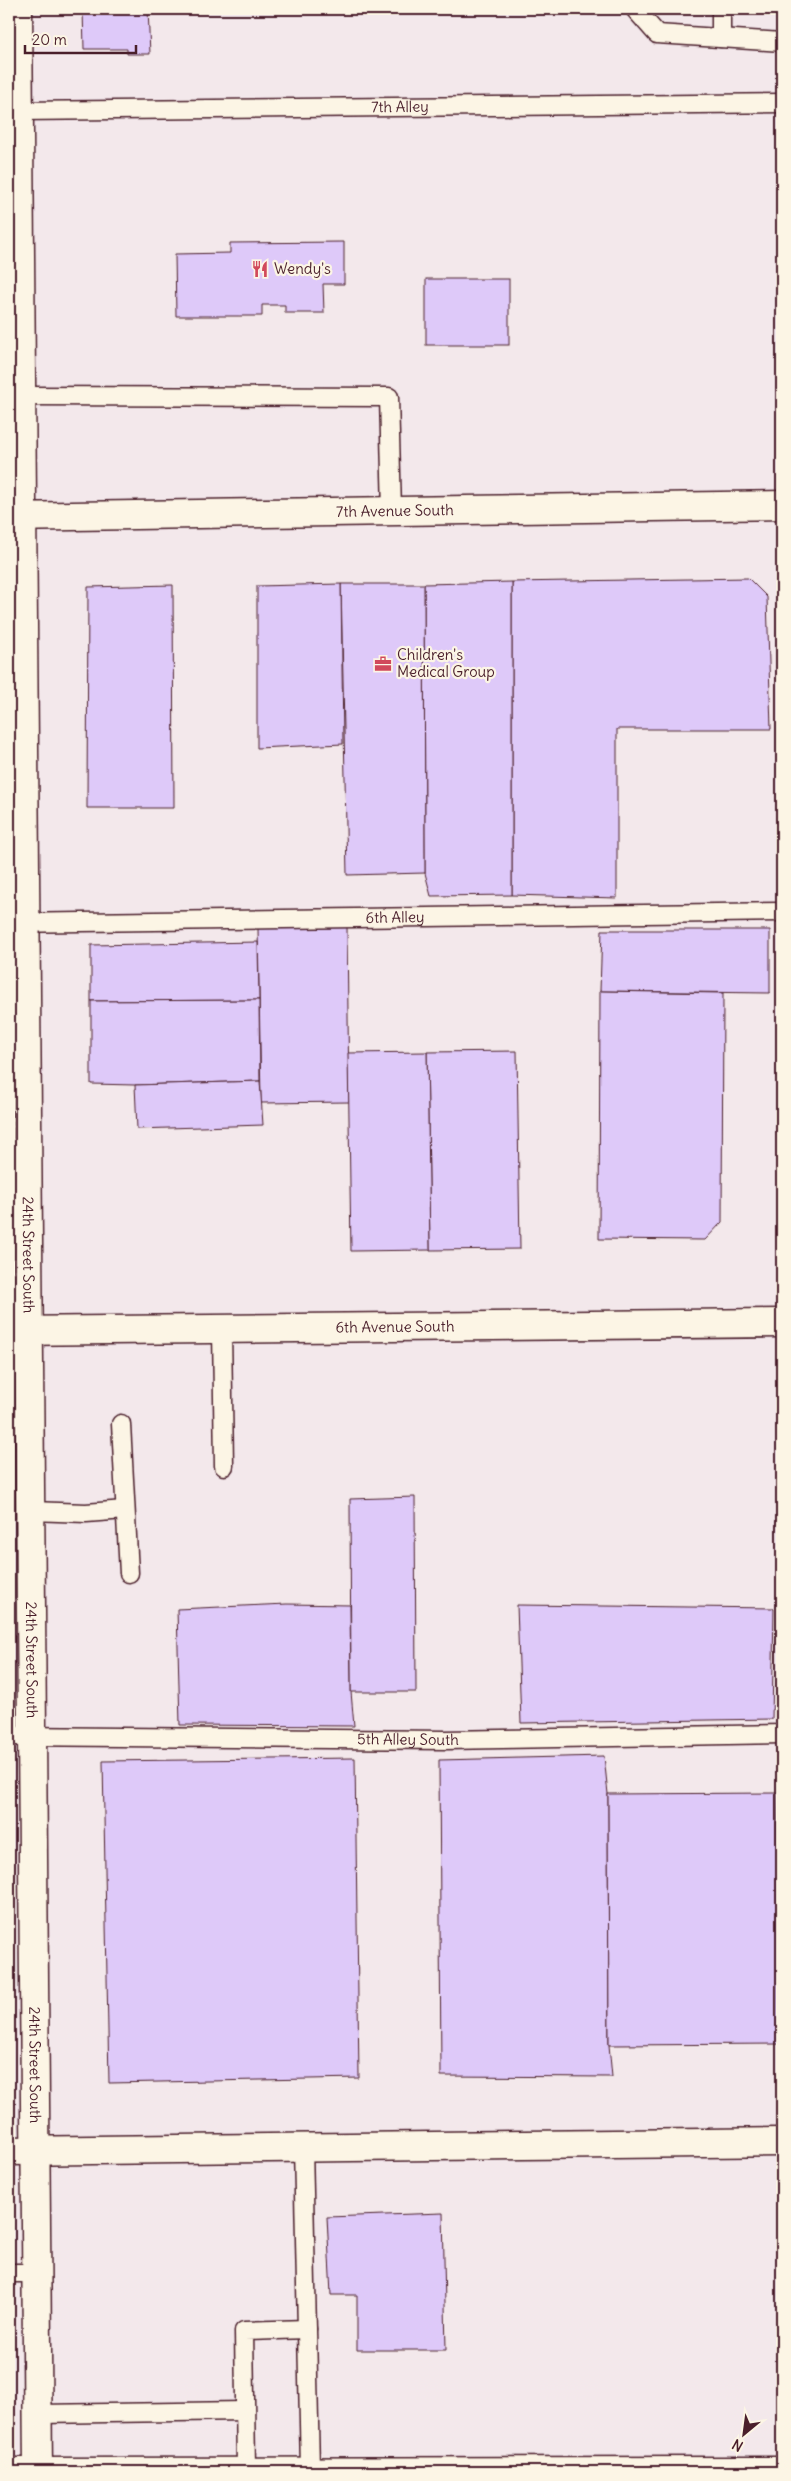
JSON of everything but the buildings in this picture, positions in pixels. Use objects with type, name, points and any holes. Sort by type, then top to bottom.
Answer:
[{"type":"street","name":"24th Street South","points":[[18,9],[21,396],[15,517],[19,1330],[31,1511],[21,1736],[36,2150],[38,2469]]},
{"type":"street","name":"7th Avenue South","points":[[15,517],[782,505]]},
{"type":"street","name":"6th Avenue South","points":[[19,1330],[782,1323]]},
{"type":"street","points":[[9,2151],[782,2142]]},
{"type":"lane","points":[[634,9],[657,34],[782,42]]},
{"type":"lane","points":[[721,9],[721,38]]},
{"type":"lane","name":"7th Alley","points":[[19,111],[782,103]]},
{"type":"lane","points":[[21,396],[389,397],[392,511]]},
{"type":"lane","name":"6th Alley","points":[[17,923],[782,912]]},
{"type":"lane","points":[[222,1329],[224,1466]]},
{"type":"lane","points":[[121,1424],[129,1573]]},
{"type":"lane","points":[[31,1511],[86,1513],[125,1510]]},
{"type":"lane","name":"5th Alley South","points":[[21,1736],[446,1740],[782,1734]]},
{"type":"lane","points":[[303,2147],[310,2468]]},
{"type":"lane","points":[[9,2273],[37,2273]]},
{"type":"lane","points":[[246,2468],[244,2331],[307,2330]]},
{"type":"lane","points":[[39,2414],[245,2411]]},
{"type":"lane","points":[[9,2467],[38,2469],[782,2466]]},
{"type":"place","name":"Wendy's","points":[[260,269]]},
{"type":"place","name":"Children's Medical Group","points":[[383,664]]}]
